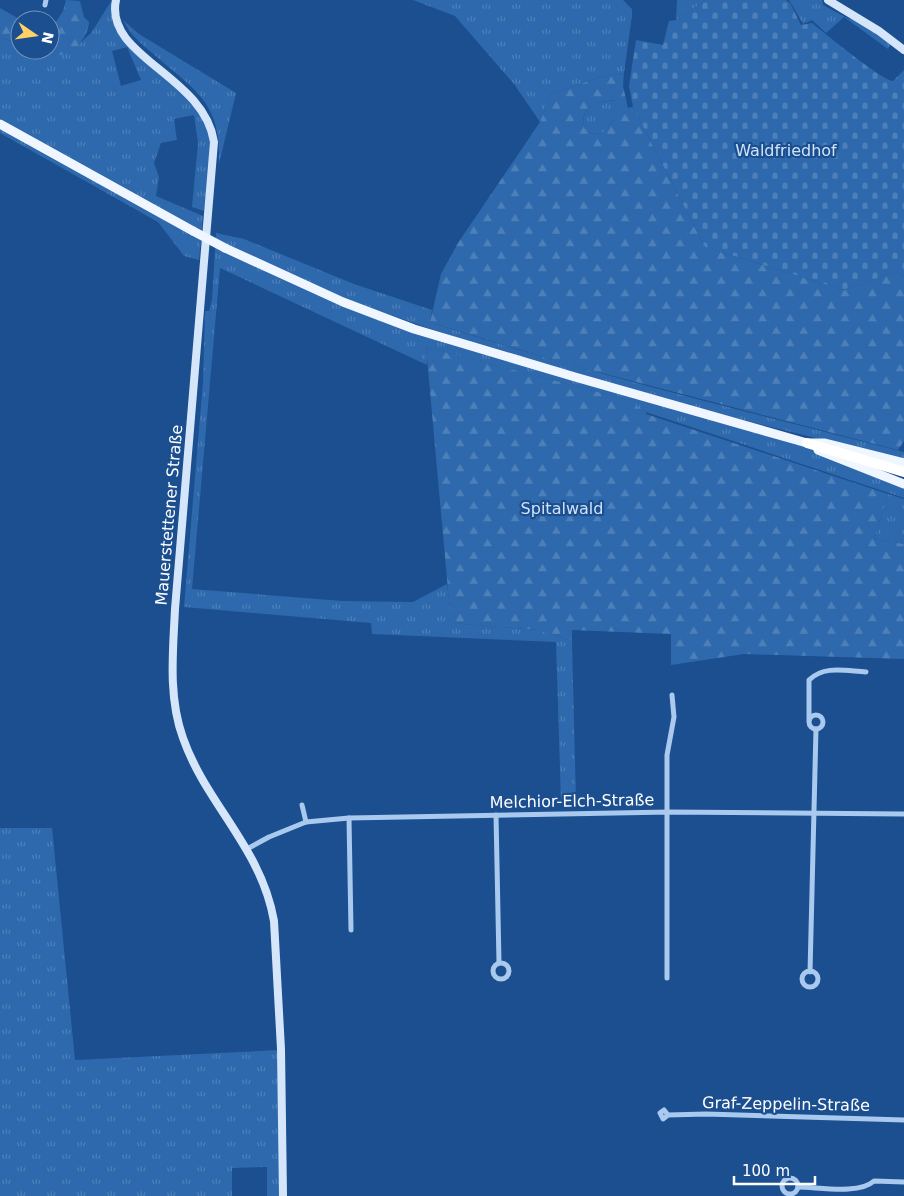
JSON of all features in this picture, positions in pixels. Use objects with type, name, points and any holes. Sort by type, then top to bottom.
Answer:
[{"type":"highway","points":[[808,442],[904,472]]},
{"type":"main road","name":"Mauerstettener Straße","points":[[116,0],[115,19],[122,35],[131,46],[178,82],[196,101],[204,112],[213,132],[213,161],[204,249],[174,626],[173,674],[177,713],[182,737],[190,755],[265,882],[274,920],[281,1049],[283,1196]]},
{"type":"main road","points":[[828,0],[879,31],[904,50]]},
{"type":"main road","points":[[0,124],[225,248],[343,302],[414,328],[575,377],[808,442],[825,443],[904,462]]},
{"type":"main road","points":[[808,442],[822,452],[904,484]]},
{"type":"street","points":[[816,729],[811,727],[809,720],[809,680],[817,672],[829,670],[866,672]]},
{"type":"street","points":[[667,978],[668,748],[674,718],[672,694]]},
{"type":"street","points":[[809,720],[816,714],[822,717],[823,724],[816,729]]},
{"type":"street","points":[[810,972],[816,729]]},
{"type":"street","points":[[302,805],[306,822]]},
{"type":"street","name":"Melchior-Elch-Straße","points":[[246,849],[269,837],[306,822],[349,818],[669,812],[904,814]]},
{"type":"street","points":[[496,815],[499,963]]},
{"type":"street","points":[[349,818],[351,930]]},
{"type":"street","name":"Graf-Zeppelin-Straße","points":[[668,1115],[904,1120]]},
{"type":"street","points":[[798,1186],[856,1189],[869,1185],[874,1181],[904,1182]]},
{"type":"green space","points":[[66,0],[80,1],[84,17],[89,22],[84,38],[80,43],[66,54],[60,55],[60,16]]},
{"type":"green space","points":[[112,0],[115,27],[119,34],[158,67],[186,95],[207,122],[211,135],[212,153],[204,211],[192,207],[198,143],[194,115],[174,119],[177,140],[161,143],[154,163],[159,177],[156,196],[203,216],[199,260],[184,256],[158,222],[0,133],[0,126],[192,235],[193,226],[0,119],[0,38],[10,40],[10,60],[60,60],[60,49],[76,47],[91,33]],"holes":[[[127,47],[141,80],[121,86],[112,51]]]},
{"type":"green space","points":[[413,0],[623,0],[632,9],[624,73],[597,78],[550,95],[540,122],[514,84],[455,16]]},
{"type":"green space","points":[[677,0],[707,0],[676,20]]},
{"type":"green space","name":"Waldfriedhof","points":[[707,0],[786,0],[790,3],[801,25],[812,23],[887,79],[893,81],[904,70],[904,276],[895,272],[844,290],[705,247],[633,107],[629,86],[636,40],[663,45],[669,21],[676,20]]},
{"type":"green space","points":[[789,0],[822,0],[823,5],[849,19],[853,18],[891,44],[888,49],[844,17],[826,33],[812,20],[803,24]]},
{"type":"green space","points":[[0,8],[10,14],[10,40],[0,38]]},
{"type":"green space","points":[[123,20],[139,34],[236,93],[219,164],[219,143],[216,125],[202,99],[139,41]]},
{"type":"green space","points":[[624,73],[623,86],[628,108],[633,107],[705,247],[844,290],[895,272],[904,276],[904,441],[898,450],[563,363],[430,322],[441,274],[458,243],[540,122],[550,95],[597,78]],"holes":[[[615,100],[617,117],[603,133],[592,134],[585,129],[584,115],[591,106],[596,104]]]},
{"type":"green space","points":[[616,100],[617,117],[603,133],[593,134],[585,130],[584,115],[591,106]]},
{"type":"green space","points":[[216,233],[244,239],[354,284],[432,310],[430,322],[489,341],[607,375],[904,452],[904,459],[762,425],[621,388],[482,346],[344,298],[343,305],[806,447],[904,485],[904,498],[646,412],[627,400],[426,347],[427,365],[220,268],[192,589],[342,601],[413,602],[447,584],[452,623],[539,630],[572,641],[576,802],[561,802],[556,642],[372,634],[371,623],[184,607],[203,382],[205,311],[209,311],[212,300]]},
{"type":"green space","name":"Spitalwald","points":[[426,347],[628,400],[646,412],[646,414],[888,494],[874,539],[904,544],[904,659],[744,654],[671,665],[671,634],[572,630],[572,641],[539,630],[451,623]]},
{"type":"green space","points":[[888,494],[904,499],[904,544],[874,539]]},
{"type":"green space","points":[[0,828],[52,828],[75,1060],[279,1050],[280,1196],[267,1196],[267,1167],[232,1168],[232,1196],[0,1196]]}]
